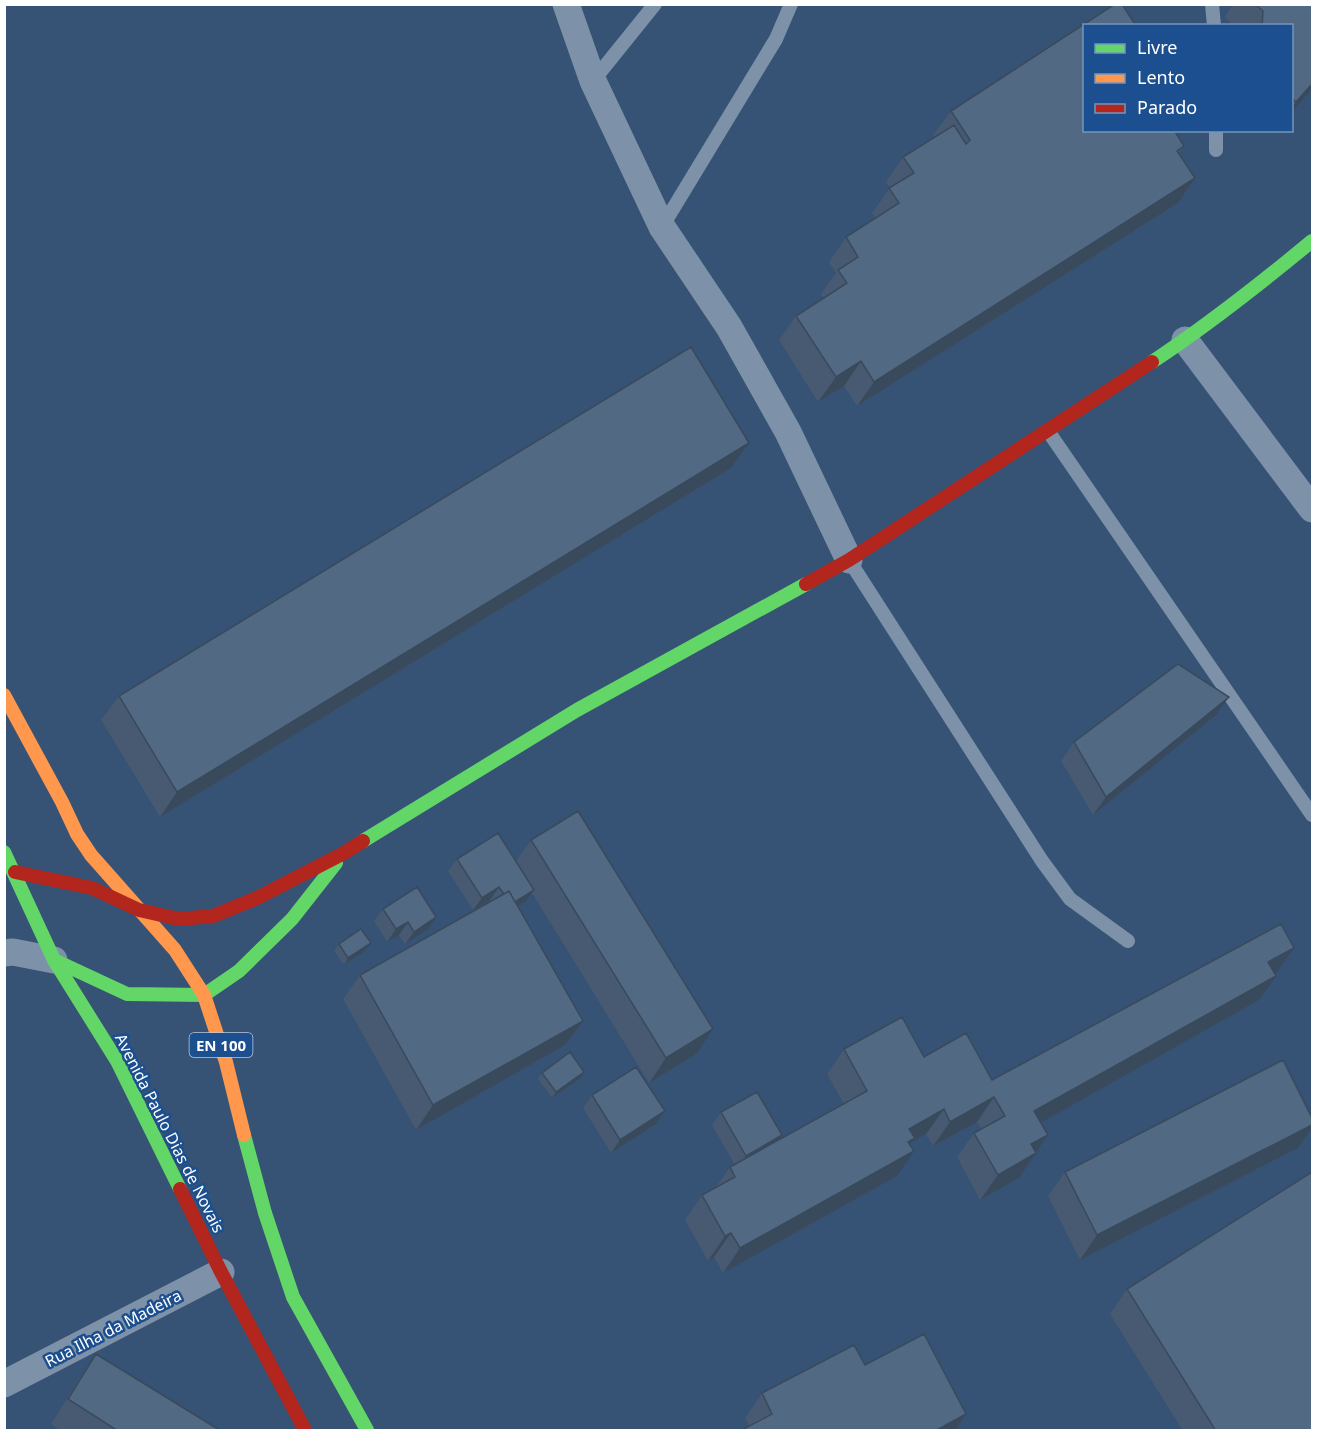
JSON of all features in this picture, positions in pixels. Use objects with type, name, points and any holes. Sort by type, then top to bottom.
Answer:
[{"type":"street","points":[[566,4],[593,81],[662,227],[729,327],[788,432],[849,560]]},
{"type":"street","points":[[8,866],[92,888],[139,910],[179,919],[213,916],[257,898],[344,853],[577,710],[849,560],[1185,340],[1248,294],[1312,241]]},
{"type":"street","points":[[1185,340],[1312,509]]},
{"type":"street","name":"EN 100","points":[[4,695],[77,834],[91,855],[175,950],[204,995],[226,1062],[262,1203],[293,1297],[367,1431]]},
{"type":"street","points":[[4,954],[13,952],[54,960],[127,994],[204,995],[239,971],[292,919],[344,853]]},
{"type":"street","name":"Avenida Paulo Dias de Novais","points":[[8,866],[54,960],[117,1061],[221,1272],[305,1431]]},
{"type":"street","name":"Rua Ilha da Madeira","points":[[4,1384],[221,1272]]},
{"type":"lane","points":[[593,81],[655,4]]},
{"type":"lane","points":[[662,227],[776,39],[790,4]]},
{"type":"lane","points":[[1212,4],[1214,24]]},
{"type":"lane","points":[[1216,132],[1216,150]]},
{"type":"lane","points":[[1048,431],[1312,815]]},
{"type":"lane","points":[[849,560],[1042,861],[1070,899],[1128,941]]},
{"type":"building","points":[[1115,4],[1122,4],[1135,24],[1084,24]]},
{"type":"building","points":[[1255,4],[1312,4],[1312,84],[1296,102],[1293,99],[1293,24],[1262,24],[1263,11]]},
{"type":"building","points":[[1083,25],[1083,132],[1175,132],[1184,146],[1177,151],[1195,178],[874,382],[861,361],[836,377],[796,316],[847,283],[838,270],[858,257],[846,237],[899,203],[889,188],[914,173],[903,157],[954,125],[966,144],[970,140],[951,111]]},
{"type":"building","points":[[691,347],[749,443],[177,792],[119,696]]},
{"type":"building","points":[[1178,664],[1229,697],[1106,797],[1074,742]]},
{"type":"building","points":[[578,811],[713,1029],[666,1058],[531,840]]},
{"type":"building","points":[[498,833],[534,890],[515,902],[509,891],[504,894],[499,887],[482,898],[457,859]]},
{"type":"building","points":[[417,887],[436,917],[414,932],[408,922],[396,929],[383,909]]},
{"type":"building","points":[[509,891],[583,1021],[433,1105],[360,975]]},
{"type":"building","points":[[1281,924],[1294,948],[1268,962],[1276,976],[1034,1111],[1048,1135],[1031,1144],[1036,1153],[998,1175],[974,1133],[1005,1116],[994,1097],[950,1122],[944,1109],[909,1129],[915,1138],[908,1142],[914,1151],[740,1248],[731,1233],[725,1236],[702,1195],[735,1177],[730,1167],[867,1091],[844,1049],[902,1017],[924,1057],[966,1033],[992,1080]]},
{"type":"building","points":[[361,929],[371,943],[348,958],[339,944]]},
{"type":"building","points":[[570,1052],[584,1072],[556,1092],[542,1073]]},
{"type":"building","points":[[1283,1060],[1312,1118],[1312,1125],[1097,1235],[1065,1172]]},
{"type":"building","points":[[636,1067],[665,1111],[620,1140],[592,1095]]},
{"type":"building","points":[[757,1092],[782,1135],[746,1156],[721,1112]]},
{"type":"building","points":[[1312,1172],[1312,1431],[1216,1431],[1127,1289]]},
{"type":"building","points":[[924,1334],[966,1414],[935,1431],[740,1431],[772,1414],[762,1393],[854,1345],[865,1365]]},
{"type":"building","points":[[96,1354],[221,1431],[118,1431],[68,1399]]},
{"type":"traffic: fast","points":[[1152,362],[1234,304],[1312,241]]},
{"type":"traffic: fast","points":[[363,841],[577,710],[806,584]]},
{"type":"traffic: fast","points":[[4,852],[54,960],[117,1061],[180,1189]]},
{"type":"traffic: fast","points":[[54,960],[127,994],[204,995],[239,971],[292,919],[336,863]]},
{"type":"traffic: fast","points":[[244,1135],[265,1213],[293,1297],[367,1430]]},
{"type":"traffic: slow","points":[[4,695],[77,834],[91,855],[175,950],[204,995],[226,1062],[244,1135]]},
{"type":"traffic: jam","points":[[806,584],[849,560],[1152,362]]},
{"type":"traffic: jam","points":[[15,872],[92,888],[139,910],[179,919],[213,916],[257,898],[363,841]]},
{"type":"traffic: jam","points":[[180,1189],[221,1272],[305,1430]]}]
